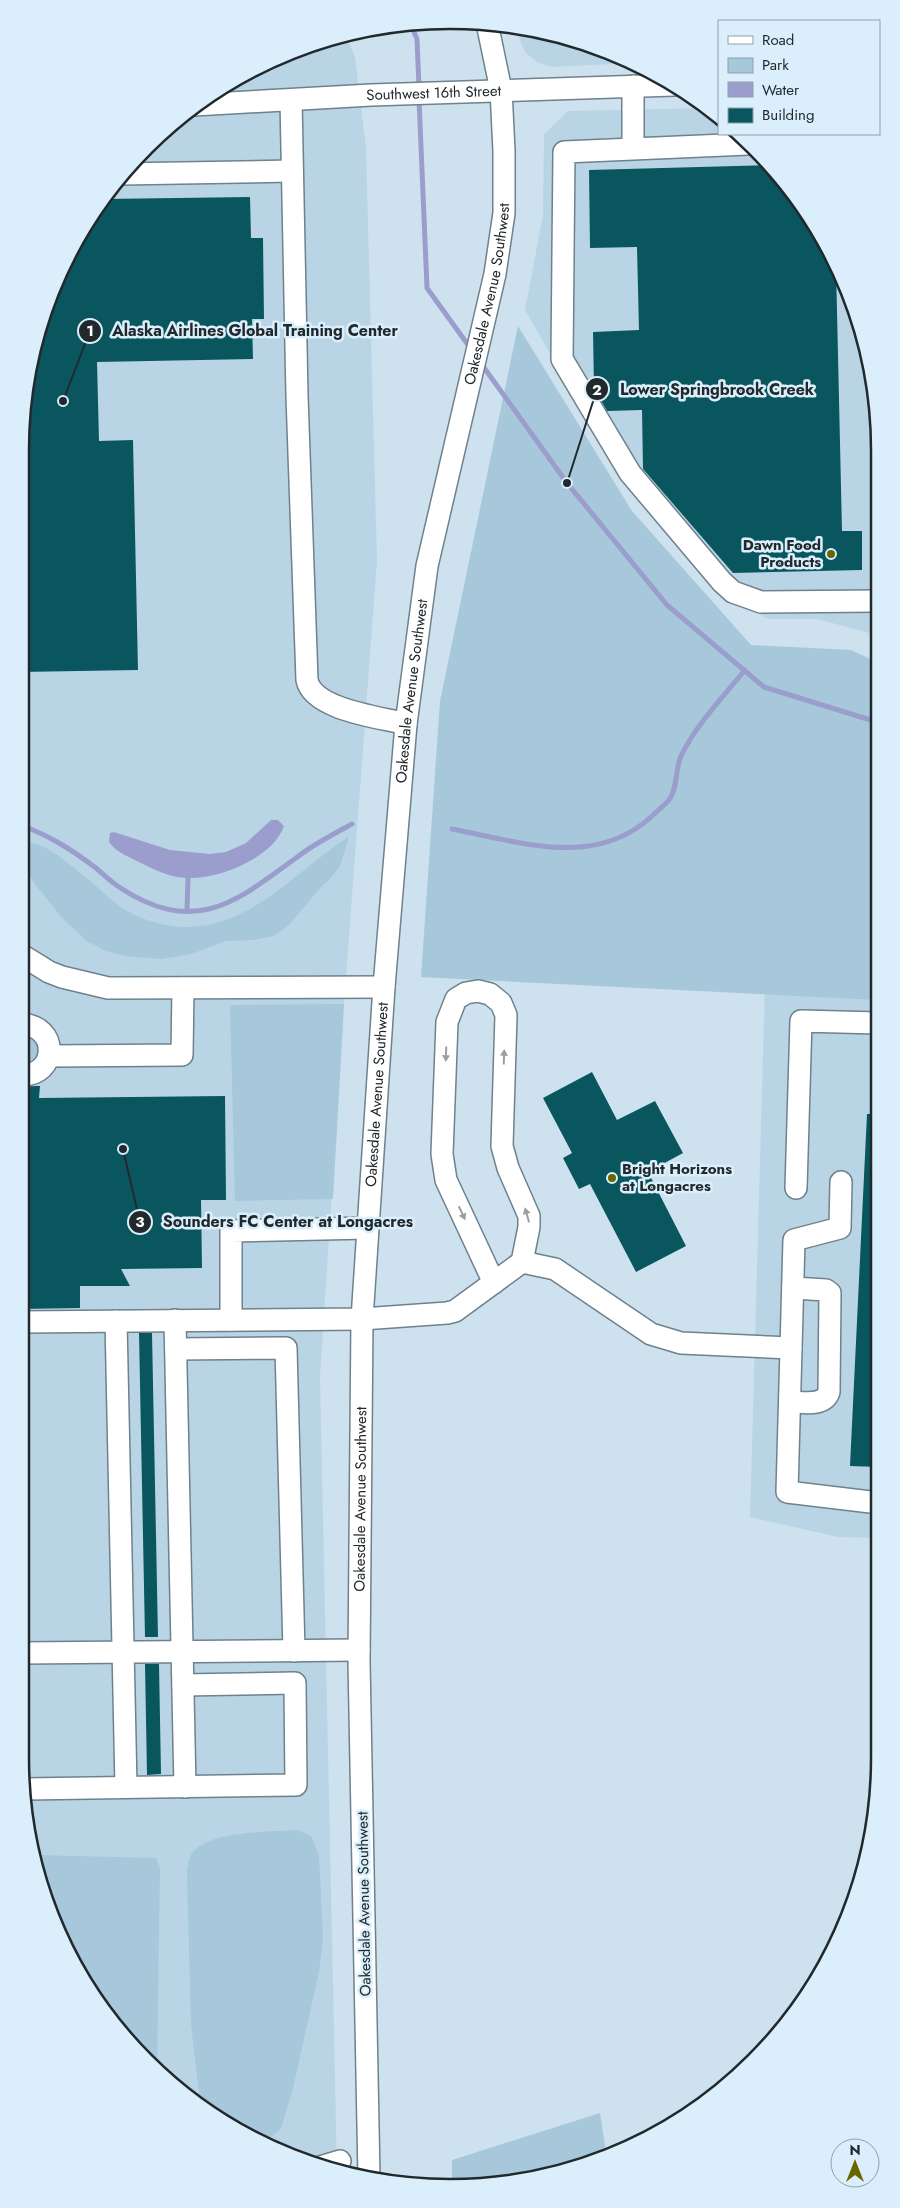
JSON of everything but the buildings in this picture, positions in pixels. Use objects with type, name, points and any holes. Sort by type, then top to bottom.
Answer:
[{"type":"street","name":"Oakesdale Avenue Southwest","points":[[369,2171],[359,1650],[362,1319],[384,987],[406,724],[427,566],[495,274],[504,213],[504,151],[501,90],[489,31]]},
{"type":"street","name":"Southwest 16th Street","points":[[210,104],[371,95],[661,85]]},
{"type":"street","points":[[633,86],[633,148]]},
{"type":"street","points":[[291,100],[297,406],[308,687],[319,698],[331,704],[406,724]]},
{"type":"street","points":[[740,144],[564,152],[562,359],[630,473],[722,582],[733,592],[761,602],[871,601]]},
{"type":"street","points":[[132,174],[292,171]]},
{"type":"street","points":[[29,960],[49,972],[90,985],[108,988],[384,987]]},
{"type":"street","points":[[49,1056],[182,1055],[183,988]]},
{"type":"street","points":[[29,1322],[362,1319],[455,1312],[494,1283],[522,1262],[529,1227],[529,1216],[508,1168],[502,1146],[506,1015],[501,1003],[490,994],[478,991],[466,993],[456,999],[447,1022],[442,1154],[446,1180],[494,1283]]},
{"type":"street","points":[[796,1188],[800,1021],[871,1023]]},
{"type":"street","points":[[29,1025],[39,1029],[46,1036],[50,1046],[49,1056],[45,1065],[29,1076]]},
{"type":"street","points":[[841,1182],[840,1228],[794,1240],[787,1492],[871,1502]]},
{"type":"street","points":[[231,1320],[231,1231],[368,1228]]},
{"type":"street","points":[[522,1262],[554,1269],[651,1334],[681,1343],[791,1348]]},
{"type":"street","points":[[790,1402],[822,1402],[827,1398],[829,1392],[830,1293],[826,1290],[792,1288]]},
{"type":"street","points":[[175,1320],[185,1787]]},
{"type":"street","points":[[116,1321],[126,1788]]},
{"type":"street","points":[[176,1349],[286,1348],[294,1651]]},
{"type":"street","points":[[29,1654],[359,1650]]},
{"type":"street","points":[[30,1789],[296,1785],[295,1683],[183,1684]]},
{"type":"street","points":[[334,2163],[340,2161]]},
{"type":"shaded area","points":[[518,34],[559,43],[617,64],[552,67],[537,62],[525,52]]},
{"type":"shaded area","points":[[348,41],[355,57],[366,148],[377,561],[344,1004],[320,1377],[337,2164],[289,2147],[239,2123],[172,2075],[133,2036],[100,1992],[72,1944],[51,1893],[43,1867],[32,1813],[29,1758],[29,450],[32,395],[43,341],[51,315],[72,264],[85,239],[133,172],[172,133],[239,85],[289,61]]},
{"type":"shaded area","points":[[695,108],[718,125],[718,135],[730,135],[767,172],[815,239],[828,264],[849,315],[857,341],[868,395],[871,450],[871,633],[817,619],[769,619],[719,595],[620,475],[525,310],[543,215],[544,134],[568,111]]},
{"type":"shaded area","points":[[765,983],[871,985],[871,1538],[838,1537],[750,1517]]},
{"type":"green space","points":[[518,326],[632,511],[751,645],[851,650],[871,659],[871,1000],[421,977],[440,701]]},
{"type":"green space","points":[[348,837],[340,866],[290,924],[274,936],[254,940],[226,941],[191,954],[161,959],[126,956],[106,951],[87,941],[62,918],[29,874],[29,843],[54,852],[115,902],[137,916],[169,926],[199,926],[226,920],[252,908],[276,892]]},
{"type":"green space","points":[[344,1004],[333,1199],[235,1201],[230,1005]]},
{"type":"green space","points":[[29,1037],[38,1046],[37,1057],[29,1063]]},
{"type":"green space","points":[[297,1830],[311,1836],[319,1855],[323,1938],[319,1972],[293,2088],[281,2129],[269,2138],[239,2123],[199,2096],[191,2025],[187,1871],[189,1859],[192,1853],[201,1845],[212,1840],[257,1832]]},
{"type":"green space","points":[[40,1855],[156,1858],[160,1868],[157,2061],[133,2036],[85,1969],[61,1919],[51,1893]]},
{"type":"green space","points":[[600,2113],[606,2149],[585,2157],[559,2165],[505,2176],[452,2179],[452,2160]]},
{"type":"water","points":[[271,820],[278,820],[284,826],[269,848],[244,864],[215,875],[201,877],[181,878],[162,873],[122,853],[109,842],[110,833],[114,832],[170,850],[210,854],[226,852],[246,843]]},
{"type":"waterway","points":[[413,31],[417,39],[419,88]]},
{"type":"waterway","points":[[419,99],[427,288],[471,349]]},
{"type":"waterway","points":[[480,362],[567,483],[667,605],[764,687],[871,720]]},
{"type":"waterway","points":[[452,829],[530,845],[556,847],[582,847],[607,842],[630,832],[652,816],[669,800],[674,790],[679,761],[694,733],[745,670]]},
{"type":"waterway","points":[[29,828],[41,833],[78,855],[116,885],[146,902],[171,910],[193,911],[215,907],[235,899],[256,887],[312,846],[352,824]]},
{"type":"waterway","points":[[187,911],[188,878]]},
{"type":"place","name":"Alaska Airlines Global Training Center","points":[[63,401]]},
{"type":"place","name":"Lower Springbrook Creek","points":[[567,483]]},
{"type":"place","name":"Dawn Food Products","points":[[831,554]]},
{"type":"place","name":"Sounders FC Center at Longacres","points":[[123,1149]]},
{"type":"place","name":"Bright Horizons at Longacres","points":[[612,1178]]}]
